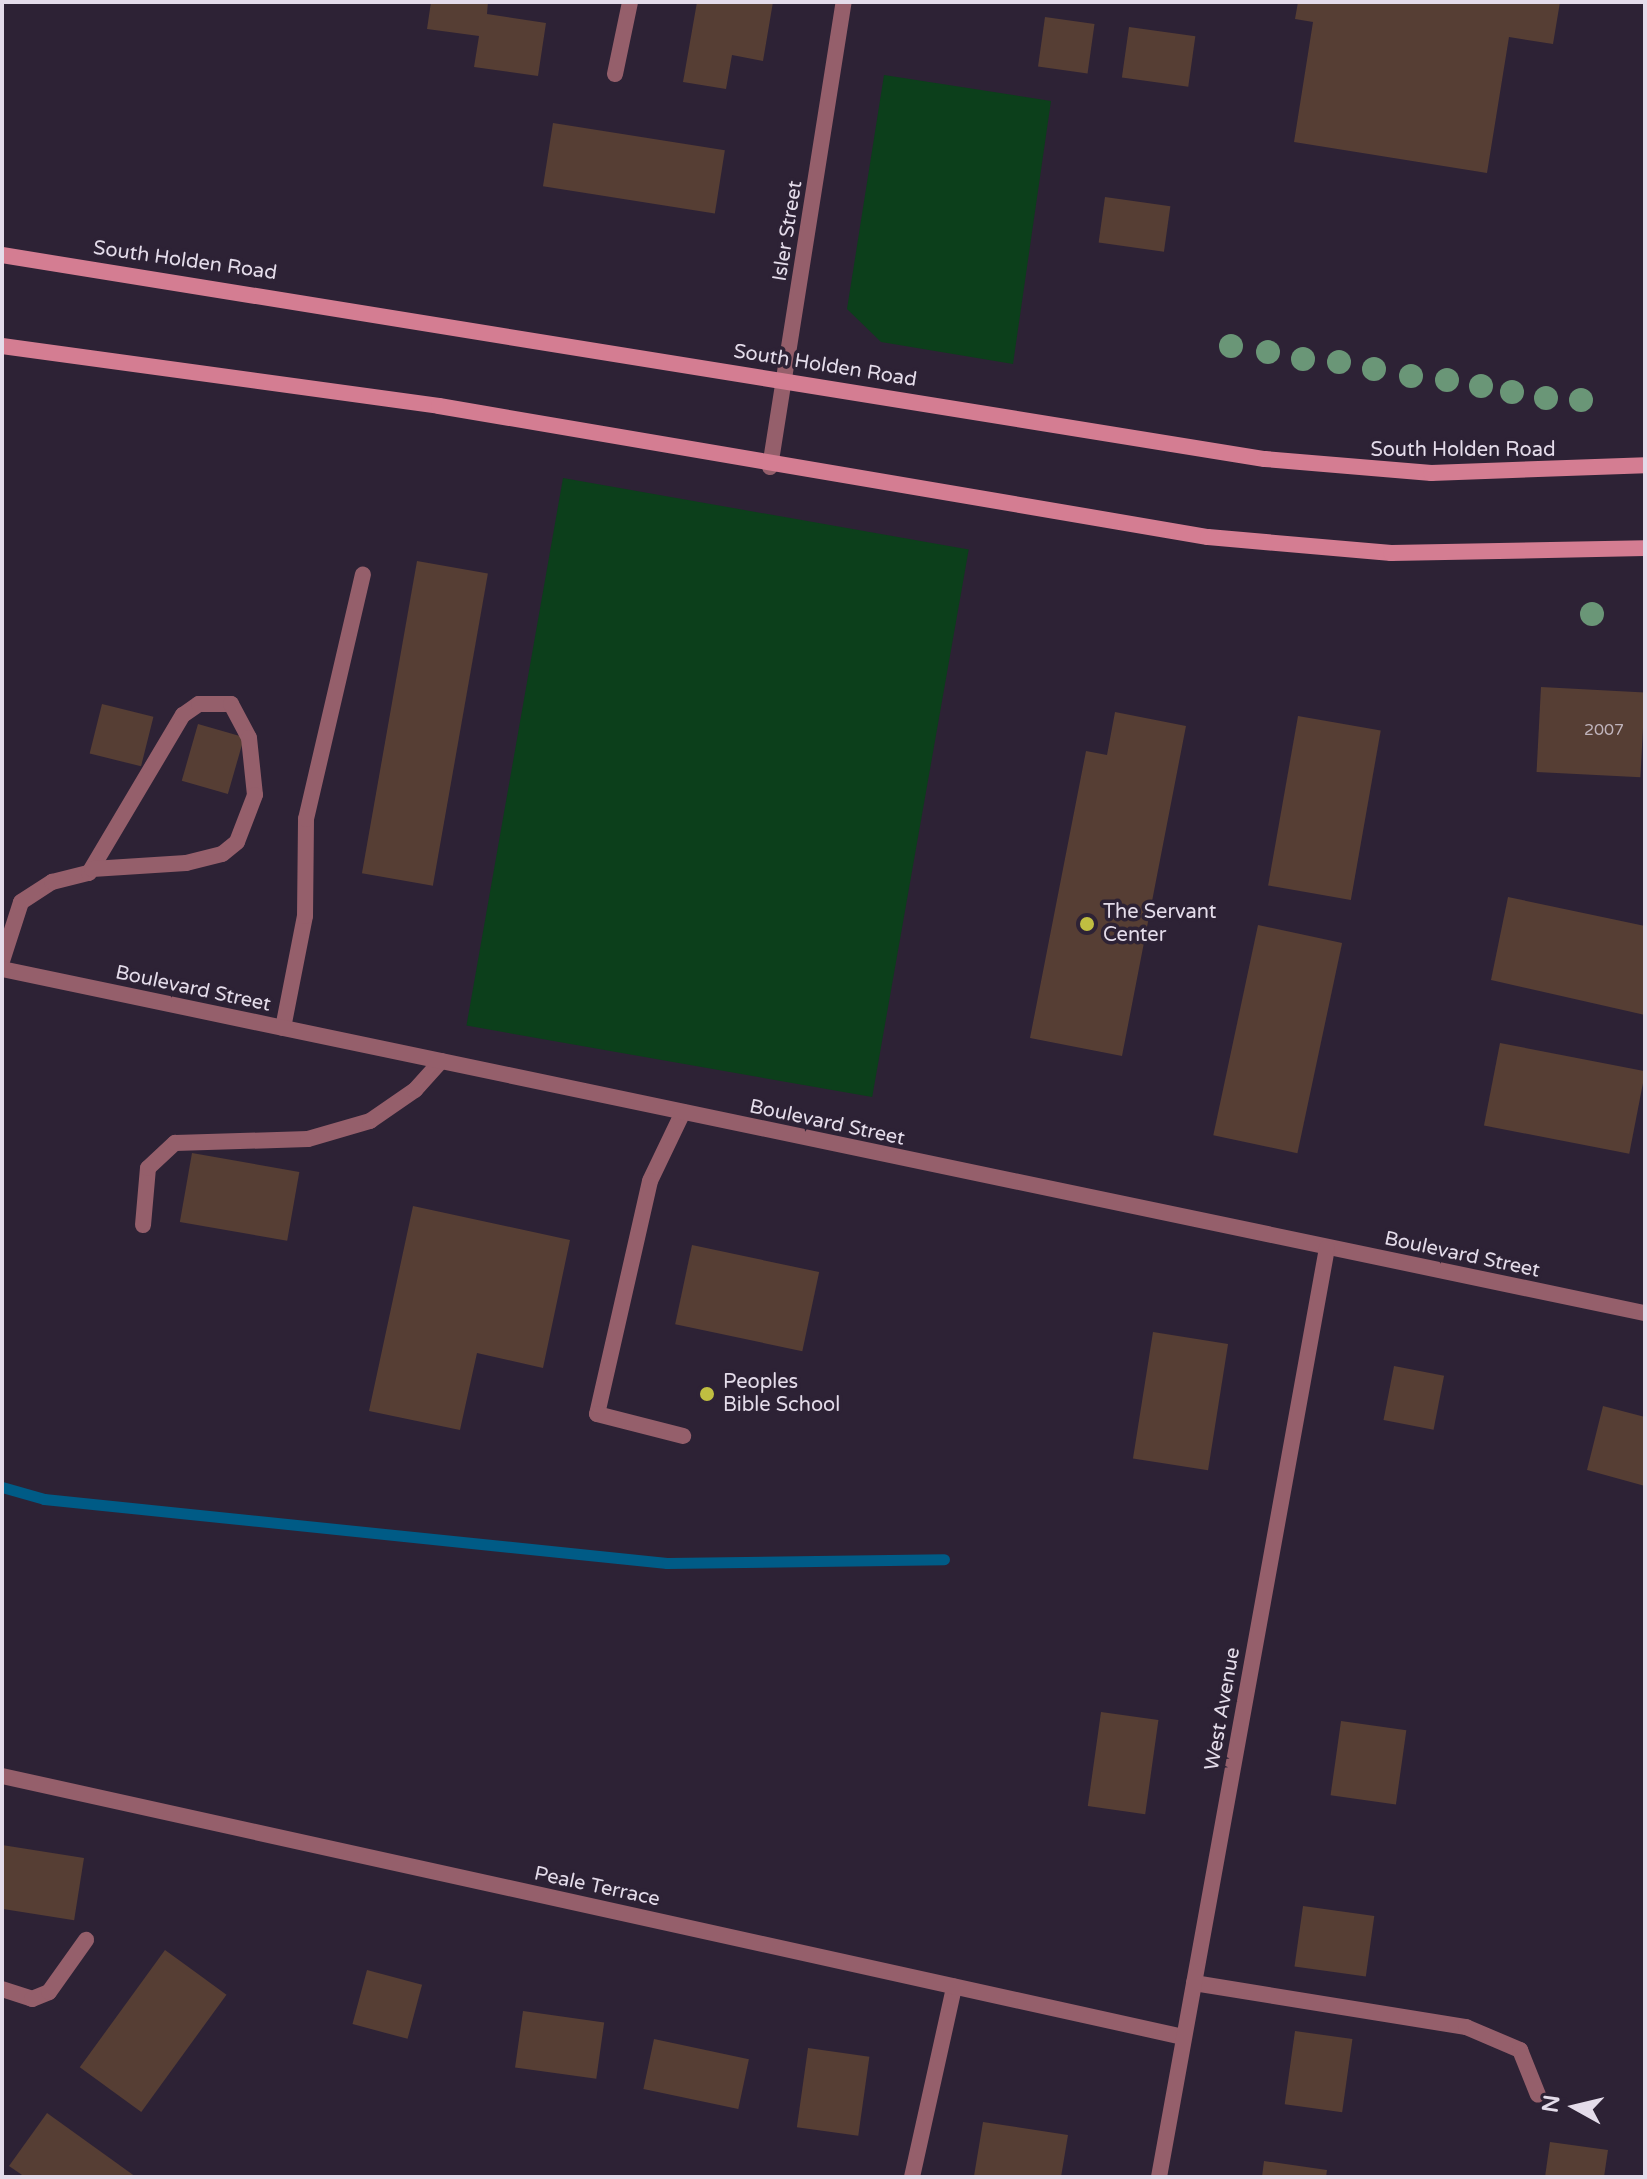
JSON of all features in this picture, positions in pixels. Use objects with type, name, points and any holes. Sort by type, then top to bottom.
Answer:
[{"type":"main road","name":"South Holden Road","points":[[2,255],[1364,470],[1518,473],[1645,465]]},
{"type":"main road","points":[[2,346],[439,406],[770,467],[1306,549],[1645,548]]},
{"type":"street","points":[[615,74],[630,2]]},
{"type":"street","name":"Isler Street","points":[[770,467],[844,2]]},
{"type":"street","points":[[283,1028],[305,916],[306,819],[363,575]]},
{"type":"street","points":[[2,961],[21,902],[52,882],[92,869],[186,863],[222,854],[237,842],[255,795],[249,738],[231,704],[199,704],[183,715],[92,869]]},
{"type":"street","name":"Boulevard Street","points":[[2,969],[1645,1313]]},
{"type":"street","points":[[143,1225],[148,1168],[175,1143],[308,1139],[370,1121],[415,1090],[441,1061]]},
{"type":"street","points":[[683,1112],[650,1181],[597,1414],[683,1436]]},
{"type":"street","name":"West Avenue","points":[[1159,2177],[1327,1248]]},
{"type":"street","name":"Peale Terrace","points":[[2,1776],[1183,2037]]},
{"type":"street","points":[[2,1989],[32,1999],[49,1992],[86,1940]]},
{"type":"street","points":[[1194,1983],[1466,2027],[1520,2050],[1538,2095]]},
{"type":"street","points":[[912,2177],[954,1987]]},
{"type":"green space","points":[[884,75],[1051,101],[1013,364],[881,342],[847,309]]},
{"type":"green space","points":[[563,478],[969,550],[872,1097],[466,1026]]},
{"type":"building","points":[[431,2],[488,2],[487,14],[546,23],[538,76],[474,67],[479,36],[427,29]]},
{"type":"building","points":[[697,2],[773,2],[763,61],[732,55],[726,89],[683,82]]},
{"type":"building","points":[[1298,2],[1560,2],[1553,44],[1509,37],[1487,173],[1294,142],[1313,22],[1295,19]]},
{"type":"building","points":[[1045,17],[1095,24],[1088,73],[1038,67]]},
{"type":"building","points":[[1129,27],[1195,36],[1188,87],[1122,78]]},
{"type":"building","points":[[553,123],[725,150],[715,213],[543,186]]},
{"type":"building","points":[[1105,197],[1170,206],[1164,252],[1099,243]]},
{"type":"building","points":[[417,561],[488,574],[433,886],[362,873]]},
{"type":"building","points":[[1541,687],[1645,692],[1640,777],[1537,772]]},
{"type":"building","points":[[102,704],[153,717],[141,766],[90,753]]},
{"type":"building","points":[[1115,712],[1186,726],[1122,1056],[1030,1038],[1086,751],[1107,755]]},
{"type":"building","points":[[1298,716],[1381,731],[1351,900],[1268,885]]},
{"type":"building","points":[[198,724],[244,737],[228,794],[182,781]]},
{"type":"building","points":[[1508,897],[1645,926],[1645,1015],[1491,980]]},
{"type":"building","points":[[1258,925],[1342,943],[1297,1153],[1213,1135]]},
{"type":"building","points":[[1500,1043],[1645,1071],[1629,1154],[1484,1125]]},
{"type":"building","points":[[192,1153],[299,1172],[287,1241],[180,1222]]},
{"type":"building","points":[[413,1206],[570,1240],[543,1368],[477,1353],[460,1430],[369,1411]]},
{"type":"building","points":[[692,1245],[819,1272],[802,1351],[675,1324]]},
{"type":"building","points":[[1153,1332],[1228,1344],[1208,1470],[1133,1458]]},
{"type":"building","points":[[1394,1366],[1444,1376],[1434,1430],[1384,1420]]},
{"type":"building","points":[[1603,1406],[1645,1417],[1645,1486],[1587,1470]]},
{"type":"building","points":[[1101,1712],[1158,1720],[1145,1814],[1088,1806]]},
{"type":"building","points":[[1341,1721],[1406,1730],[1396,1804],[1331,1795]]},
{"type":"building","points":[[2,1845],[84,1858],[74,1920],[2,1909]]},
{"type":"building","points":[[1303,1906],[1374,1916],[1366,1976],[1295,1966]]},
{"type":"building","points":[[165,1950],[226,1995],[141,2112],[80,2067]]},
{"type":"building","points":[[367,1970],[422,1985],[408,2039],[353,2024]]},
{"type":"building","points":[[523,2011],[604,2022],[596,2079],[515,2067]]},
{"type":"building","points":[[1295,2031],[1352,2039],[1342,2112],[1285,2104]]},
{"type":"building","points":[[654,2039],[749,2059],[738,2109],[643,2089]]},
{"type":"building","points":[[808,2048],[869,2057],[858,2136],[797,2127]]},
{"type":"building","points":[[47,2113],[136,2177],[25,2177],[9,2166]]},
{"type":"building","points":[[983,2122],[1068,2135],[1061,2177],[974,2176]]},
{"type":"building","points":[[1550,2142],[1608,2150],[1604,2177],[1545,2177]]},
{"type":"building","points":[[1264,2161],[1327,2170],[1326,2177],[1262,2177]]},
{"type":"waterway","points":[[2,1487],[44,1499],[667,1563],[944,1559]]},
{"type":"place","name":"The Servant Center","points":[[1087,924]]},
{"type":"place","name":"Peoples Bible School","points":[[707,1394]]}]
